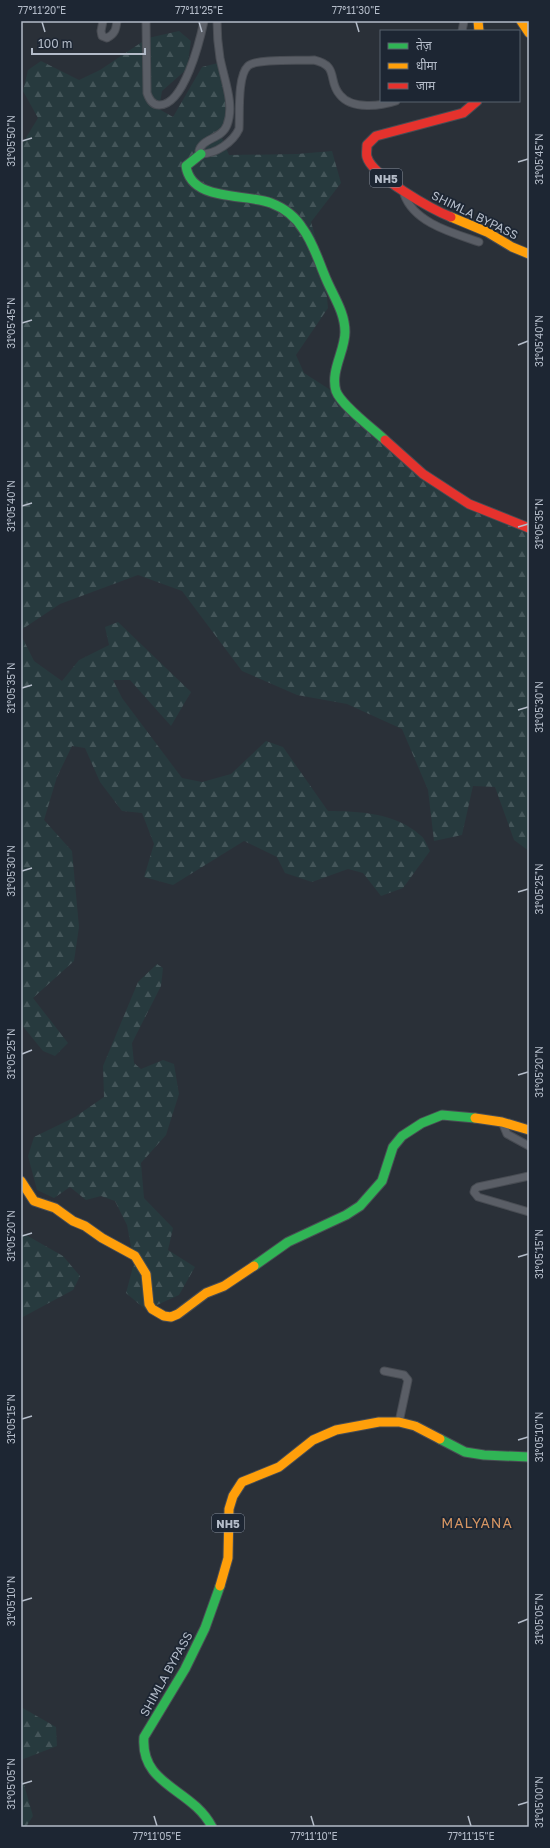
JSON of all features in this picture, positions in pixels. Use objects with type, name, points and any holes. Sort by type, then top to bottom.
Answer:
[{"type":"main road","points":[[521,21],[529,32]]},
{"type":"main road","name":"SHIMLA BYPASS","points":[[476,102],[463,113],[376,136],[367,145],[367,158],[375,170],[402,190],[434,210],[487,232],[512,247],[529,254]]},
{"type":"main road","points":[[201,154],[186,166],[185,173],[188,179],[200,188],[225,195],[260,200],[280,206],[293,216],[306,232],[344,318],[345,331],[343,343],[333,381],[336,392],[341,400],[423,474],[469,504],[529,528]]},
{"type":"main road","points":[[21,1181],[34,1201],[56,1208],[73,1221],[85,1226],[102,1238],[135,1256],[142,1265],[146,1274],[149,1304],[152,1309],[164,1316],[171,1317],[178,1314],[206,1292],[224,1286],[288,1242],[346,1216],[360,1206],[374,1193],[382,1181],[393,1148],[410,1130],[442,1115],[466,1116],[502,1122],[529,1130]]},
{"type":"main road","name":"SHIMLA BYPASS","points":[[212,1827],[203,1811],[162,1780],[145,1762],[142,1753],[142,1746],[144,1737],[185,1669],[205,1628],[216,1599],[228,1558],[228,1520],[233,1496],[242,1482],[280,1467],[313,1440],[336,1430],[379,1422],[399,1422],[415,1426],[465,1452],[484,1455],[529,1457]]},
{"type":"street","points":[[103,21],[102,36],[107,38],[116,30],[117,21]]},
{"type":"street","points":[[146,21],[147,93],[150,101],[157,106],[166,105],[173,99],[180,88],[194,62],[204,21]]},
{"type":"street","points":[[217,21],[218,44],[229,100],[230,115],[227,127],[219,136],[202,145],[199,151],[201,154],[206,154],[227,144],[236,136],[239,129],[242,80],[245,71],[253,63],[314,60],[323,62],[328,66],[340,95],[345,99],[365,105],[377,106],[392,102]]},
{"type":"street","points":[[402,190],[409,205],[430,222],[444,230],[479,242]]},
{"type":"street","points":[[502,1122],[507,1134],[529,1146]]},
{"type":"street","points":[[529,1176],[478,1187],[474,1192],[478,1197],[529,1212]]},
{"type":"street","points":[[384,1371],[404,1375],[408,1380],[399,1422]]},
{"type":"green space","points":[[179,31],[191,41],[187,69],[162,91],[159,109],[173,117],[202,67],[218,63],[226,100],[226,119],[221,136],[229,155],[297,154],[332,151],[341,183],[311,222],[324,267],[328,308],[296,355],[304,373],[340,396],[455,500],[529,531],[529,851],[514,840],[495,787],[473,786],[462,835],[434,841],[428,790],[402,729],[347,704],[297,695],[242,671],[182,591],[138,575],[60,604],[21,630],[21,146],[38,118],[23,91],[28,70],[41,61],[79,80],[100,70],[148,38]]},
{"type":"green space","points":[[118,622],[191,692],[171,726],[130,680],[113,680],[122,698],[182,778],[202,782],[231,774],[266,741],[283,747],[328,811],[364,813],[400,822],[422,836],[430,851],[403,888],[381,896],[363,873],[348,869],[312,882],[285,873],[277,857],[244,841],[173,885],[144,877],[154,844],[142,813],[122,811],[100,782],[85,748],[72,746],[57,777],[44,820],[72,851],[79,927],[74,961],[33,998],[68,1043],[55,1056],[43,1051],[21,1024],[21,635],[34,661],[62,681],[79,660],[109,645],[105,627]]},
{"type":"green space","points":[[157,964],[163,968],[161,986],[132,1043],[134,1063],[141,1069],[163,1060],[174,1064],[179,1094],[166,1135],[141,1163],[144,1198],[173,1228],[168,1250],[195,1267],[179,1295],[146,1310],[126,1293],[134,1263],[127,1225],[115,1201],[101,1196],[86,1200],[70,1187],[54,1198],[37,1190],[28,1156],[34,1137],[75,1117],[104,1097],[103,1066],[138,982]]},
{"type":"green space","points":[[21,1234],[26,1235],[63,1256],[80,1276],[73,1290],[21,1318]]},
{"type":"green space","points":[[21,1707],[56,1727],[57,1746],[21,1760]]},
{"type":"green space","points":[[21,1774],[33,1816],[26,1827],[21,1827]]},
{"type":"traffic: fast","points":[[201,154],[186,166],[190,178],[198,186],[208,191],[220,194],[271,203],[285,210],[300,224],[313,247],[339,305],[345,325],[343,346],[335,376],[336,391],[344,403],[385,440]]},
{"type":"traffic: fast","points":[[254,1266],[288,1242],[346,1215],[360,1206],[382,1181],[393,1147],[402,1136],[422,1123],[442,1115],[475,1118]]},
{"type":"traffic: fast","points":[[440,1439],[465,1452],[484,1455],[529,1457]]},
{"type":"traffic: fast","points":[[212,1827],[203,1814],[192,1803],[158,1777],[150,1766],[145,1753],[144,1737],[185,1669],[205,1628],[220,1586]]},
{"type":"traffic: slow","points":[[478,21],[479,30]]},
{"type":"traffic: slow","points":[[521,21],[529,33]]},
{"type":"traffic: slow","points":[[451,217],[487,232],[512,247],[529,254]]},
{"type":"traffic: slow","points":[[475,1118],[502,1122],[529,1130]]},
{"type":"traffic: slow","points":[[21,1181],[34,1201],[55,1208],[73,1221],[85,1226],[102,1238],[135,1256],[146,1274],[149,1304],[152,1309],[164,1316],[171,1317],[178,1314],[206,1293],[224,1286],[254,1266]]},
{"type":"traffic: slow","points":[[220,1586],[228,1558],[229,1509],[233,1496],[242,1482],[279,1467],[313,1440],[336,1430],[379,1422],[399,1422],[415,1426],[440,1439]]},
{"type":"traffic: jam","points":[[451,217],[404,192],[380,173],[371,165],[367,157],[367,145],[376,136],[463,113],[476,102]]},
{"type":"traffic: jam","points":[[385,440],[423,474],[469,504],[529,528]]},
{"type":"district","name":"MALYANA","points":[[477,1522]]}]
